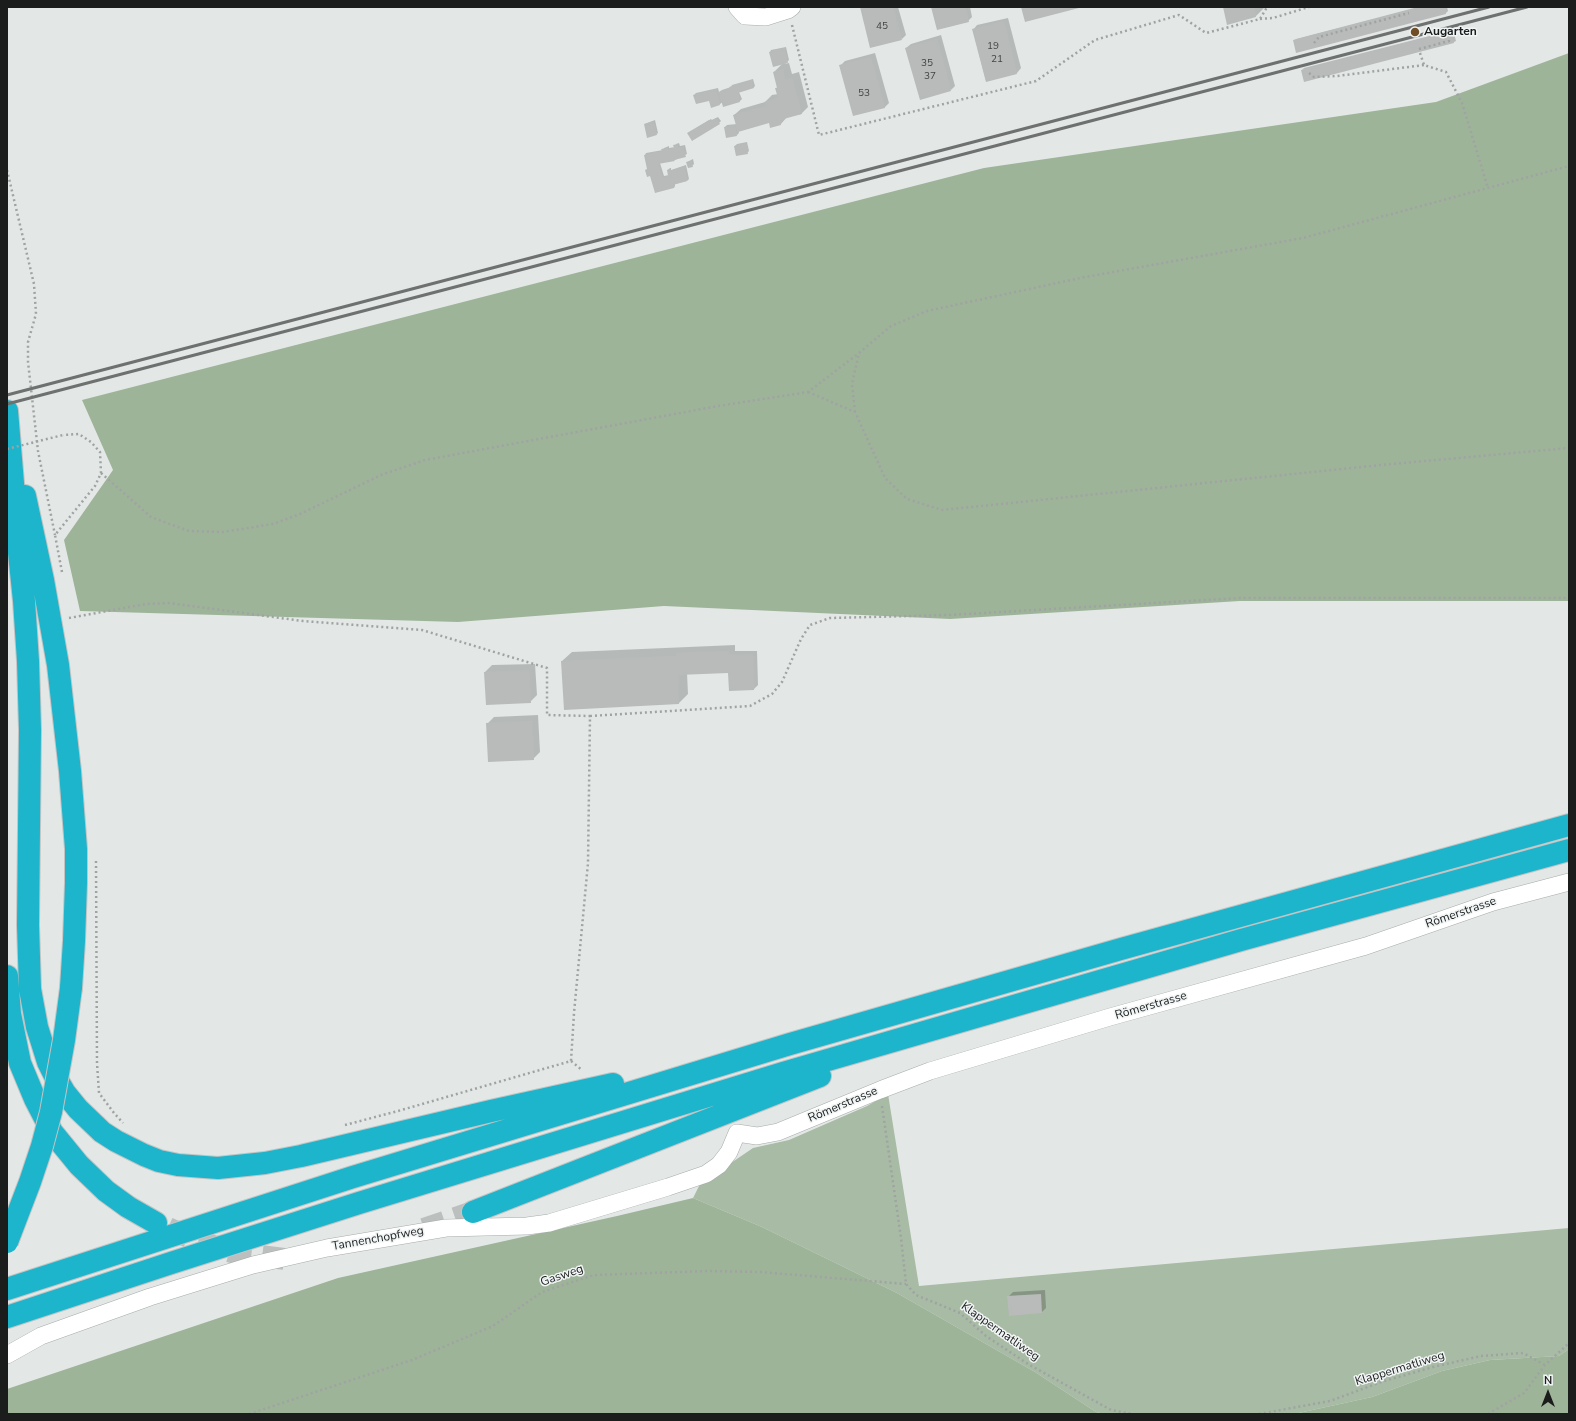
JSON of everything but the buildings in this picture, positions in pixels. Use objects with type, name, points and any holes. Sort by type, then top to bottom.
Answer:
[{"type":"highway","points":[[7,410],[43,580],[58,665],[66,727],[76,849],[74,941],[64,1040],[49,1119],[30,1182],[7,1242]]},
{"type":"highway","points":[[7,410],[28,661],[30,730],[28,925],[30,989],[40,1039],[55,1076],[78,1109],[102,1132],[131,1150],[159,1161],[178,1165],[200,1167],[246,1166],[301,1156],[491,1111],[790,1044]]},
{"type":"highway","points":[[7,1289],[353,1177],[790,1044],[1120,948],[1569,825]]},
{"type":"highway","points":[[7,1317],[374,1198],[589,1132],[1241,940],[1569,850]]},
{"type":"highway","points":[[7,976],[10,1014],[20,1063],[34,1099],[52,1132],[79,1165],[97,1183],[128,1207],[156,1223]]},
{"type":"highway","points":[[473,1212],[788,1089],[926,1032]]},
{"type":"street","points":[[737,7],[746,16],[766,16],[790,9]]},
{"type":"street","name":"Römerstrasse","points":[[737,1133],[757,1136],[778,1132],[880,1090],[930,1071],[980,1055],[1366,946],[1493,902],[1569,882]]},
{"type":"street","name":"Tannenchopfweg","points":[[7,1356],[41,1336],[150,1298],[253,1265],[327,1248],[446,1228],[527,1226],[549,1223],[668,1188],[706,1174],[719,1165],[730,1152],[737,1133]]},
{"type":"path","points":[[1260,19],[1267,7]]},
{"type":"path","points":[[790,9],[819,135],[1036,81],[1095,40],[1179,15],[1206,33],[1260,19],[1273,18],[1309,7]]},
{"type":"path","points":[[1314,43],[1319,37],[1409,13]]},
{"type":"path","points":[[1419,49],[1449,41],[1449,37]]},
{"type":"path","points":[[1420,53],[1424,65]]},
{"type":"path","points":[[1309,73],[1314,77],[1337,76],[1424,65],[1446,72],[1462,103],[1488,188]]},
{"type":"path","points":[[101,473],[151,517],[189,532],[223,532],[272,524],[300,514],[381,475],[425,460],[718,406],[808,392],[860,353],[891,326],[927,311],[1085,277],[1303,238],[1569,166]]},
{"type":"path","points":[[7,170],[34,284],[36,314],[28,342],[28,362],[38,451],[62,572]]},
{"type":"path","points":[[860,353],[852,384],[855,412],[885,478],[907,499],[942,510],[1380,465],[1569,448]]},
{"type":"path","points":[[808,392],[855,412]]},
{"type":"path","points":[[7,449],[63,435],[79,434],[91,442],[100,452],[101,473],[95,486],[55,535]]},
{"type":"path","points":[[70,626],[69,618],[146,604],[169,603],[303,621],[422,630],[547,668],[547,715],[590,716],[750,706],[772,694],[782,682],[801,639],[810,625],[830,618],[950,615],[1240,598],[1569,598]]},
{"type":"path","points":[[571,1061],[588,863],[590,716]]},
{"type":"path","points":[[96,860],[97,1062],[99,1093],[114,1113],[127,1126]]},
{"type":"path","points":[[571,1061],[582,1070]]},
{"type":"path","points":[[344,1126],[398,1112],[571,1061]]},
{"type":"path","points":[[880,1090],[906,1284]]},
{"type":"path","name":"Gasweg","points":[[249,1414],[412,1360],[493,1326],[542,1292],[594,1275],[707,1271],[760,1272],[906,1284]]},
{"type":"path","name":"Klappermatliweg","points":[[906,1284],[916,1295],[960,1313],[986,1336],[1028,1364],[1111,1410],[1132,1414]]},
{"type":"path","points":[[1488,1414],[1524,1393],[1545,1365],[1569,1344]]},
{"type":"path","name":"Klappermatliweg","points":[[1259,1414],[1330,1401],[1381,1382],[1425,1369],[1481,1356],[1523,1353],[1545,1365]]},
{"type":"green space","points":[[1569,53],[1569,601],[1240,601],[950,619],[664,606],[458,622],[80,611],[64,540],[113,470],[82,400],[984,168],[1436,102]]},
{"type":"green space","points":[[888,1094],[919,1286],[1569,1228],[1569,1349],[1559,1356],[1490,1360],[1442,1371],[1372,1397],[1294,1414],[1104,1414],[1096,1412],[1035,1372],[897,1293],[762,1227],[693,1198],[700,1184],[753,1148],[789,1140],[867,1106]]},
{"type":"green space","points":[[693,1198],[762,1227],[897,1293],[1035,1372],[1096,1412],[1104,1414],[7,1414],[7,1389],[338,1278]]},
{"type":"green space","points":[[1569,1349],[1569,1414],[1294,1414],[1372,1397],[1442,1371],[1490,1360],[1559,1356]]},
{"type":"tunnel","points":[[424,1229],[473,1212]]},
{"type":"tunnel","points":[[168,1228],[198,1241],[235,1253],[285,1259]]},
{"type":"railway","points":[[7,395],[1489,7]]},
{"type":"railway","points":[[7,404],[1527,7]]},
{"type":"place","name":"Augarten","points":[[1415,32]]}]
